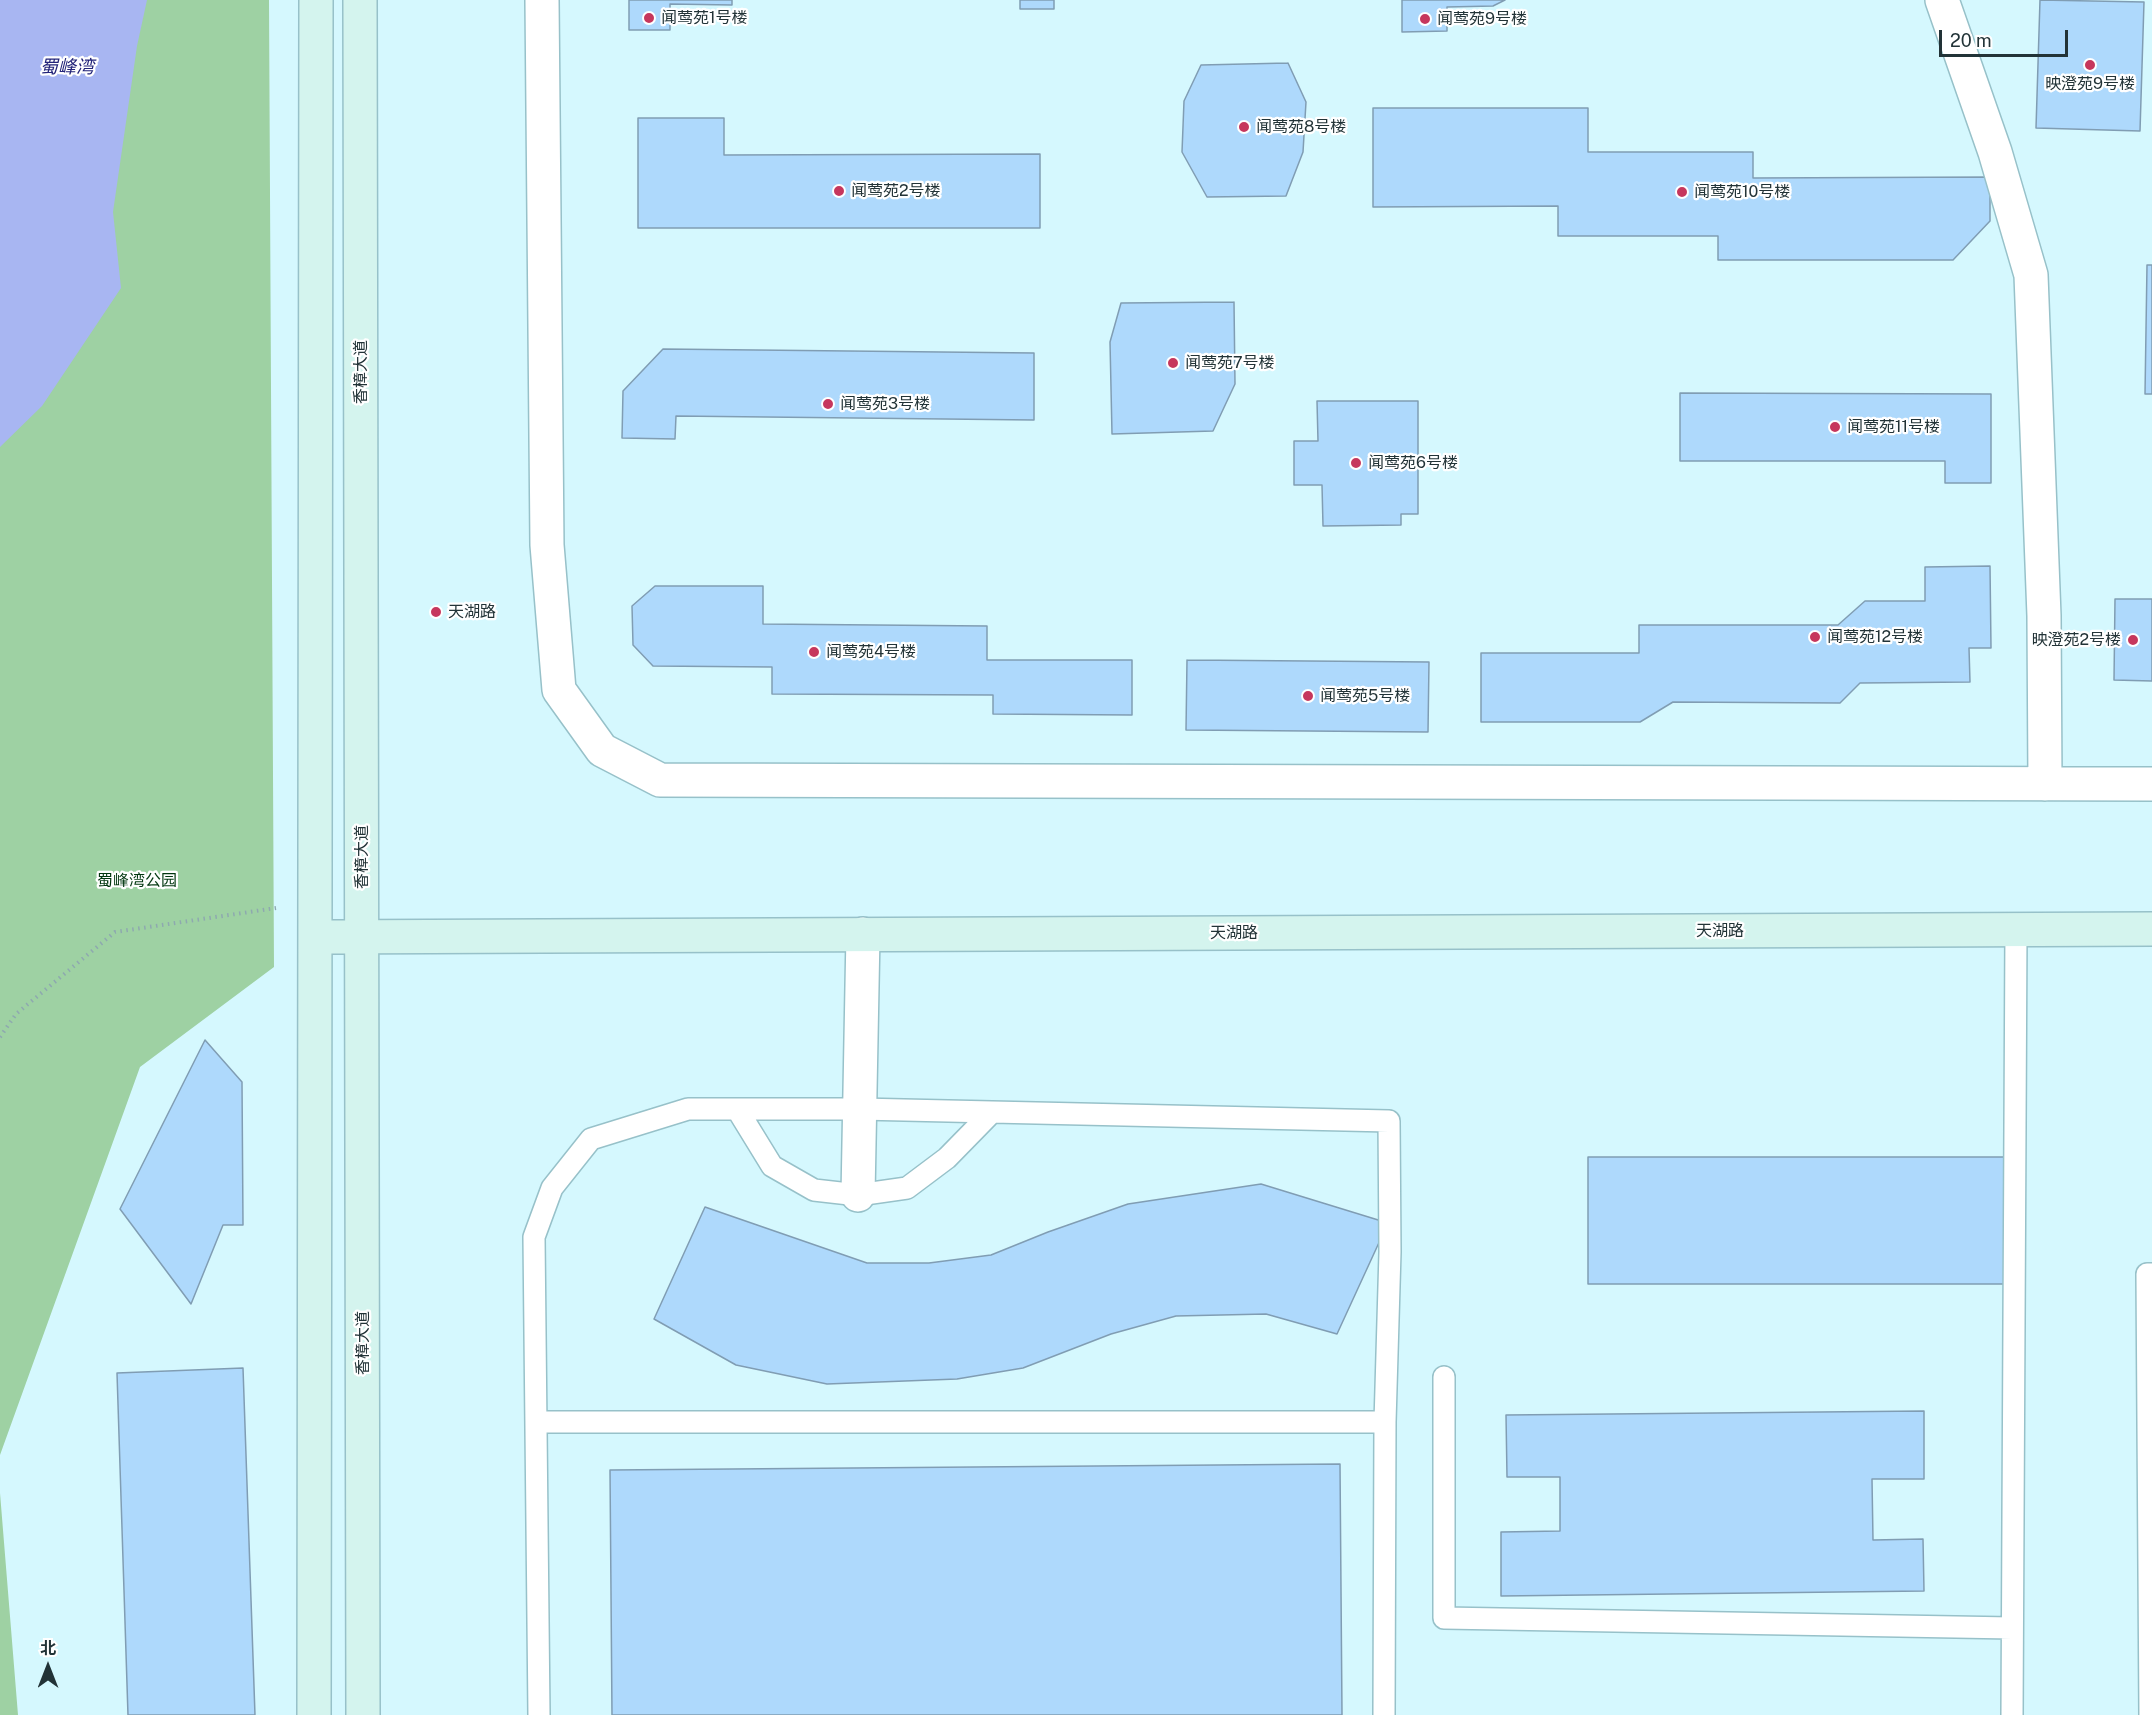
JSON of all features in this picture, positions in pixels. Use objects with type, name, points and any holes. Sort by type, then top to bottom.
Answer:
[{"type":"street","points":[[314,1715],[316,0]]},
{"type":"street","name":"香樟大道","points":[[360,0],[363,1715]]},
{"type":"street","points":[[542,0],[547,545],[559,690],[602,750],[660,780],[2152,783]]},
{"type":"street","points":[[1942,0],[1995,152],[2031,275],[2044,616],[2045,783]]},
{"type":"street","name":"天湖路","points":[[315,937],[2152,929]]},
{"type":"street","points":[[858,1196],[863,934]]},
{"type":"lane","points":[[2012,1715],[2016,929]]},
{"type":"lane","points":[[539,1715],[534,1237],[552,1188],[591,1138],[688,1109],[860,1109],[1389,1122],[1390,1252],[1385,1422],[1384,1715]]},
{"type":"lane","points":[[737,1109],[772,1166],[814,1191],[858,1196],[907,1188],[947,1158],[992,1112]]},
{"type":"lane","points":[[2150,1715],[2147,1274],[2152,1274]]},
{"type":"lane","points":[[1444,1377],[1444,1618],[2012,1628]]},
{"type":"lane","points":[[536,1422],[1385,1422]]},
{"type":"path","points":[[0,1036],[16,1014],[115,932],[315,902]]},
{"type":"green space","name":"蜀峰湾公园","points":[[0,0],[269,0],[274,967],[140,1067],[0,1455]]},
{"type":"green space","points":[[0,1493],[18,1715],[0,1715]]},
{"type":"water","name":"蜀峰湾","points":[[0,0],[147,0],[137,46],[113,212],[121,288],[42,406],[0,447]]},
{"type":"building","name":"闻莺苑1号楼","points":[[629,0],[732,0],[732,5],[670,4],[670,30],[629,30]]},
{"type":"building","points":[[1020,0],[1054,0],[1054,9],[1020,9]]},
{"type":"building","name":"闻莺苑9号楼","points":[[1402,0],[1505,0],[1493,6],[1447,7],[1447,31],[1402,32]]},
{"type":"building","name":"映澄苑9号楼","points":[[2040,0],[2144,2],[2140,131],[2036,128]]},
{"type":"building","name":"闻莺苑8号楼","points":[[1288,63],[1306,102],[1303,152],[1286,196],[1207,197],[1182,152],[1184,101],[1201,65]]},
{"type":"building","name":"闻莺苑10号楼","points":[[1373,108],[1588,108],[1588,152],[1753,152],[1753,178],[1990,177],[1990,221],[1953,260],[1718,260],[1718,236],[1558,236],[1558,206],[1373,207]]},
{"type":"building","name":"闻莺苑2号楼","points":[[638,118],[724,118],[724,155],[1040,154],[1040,228],[638,228]]},
{"type":"building","points":[[2147,265],[2152,265],[2152,394],[2145,394]]},
{"type":"building","name":"闻莺苑7号楼","points":[[1234,302],[1235,384],[1213,431],[1112,434],[1110,342],[1121,303]]},
{"type":"building","name":"闻莺苑3号楼","points":[[663,349],[1034,353],[1034,420],[676,416],[675,439],[622,438],[623,391]]},
{"type":"building","name":"闻莺苑11号楼","points":[[1680,393],[1991,394],[1991,483],[1945,483],[1945,461],[1680,461]]},
{"type":"building","name":"闻莺苑6号楼","points":[[1317,401],[1418,401],[1418,514],[1401,514],[1401,525],[1323,526],[1322,485],[1294,485],[1294,441],[1318,441]]},
{"type":"building","name":"闻莺苑12号楼","points":[[1990,566],[1991,648],[1969,648],[1970,682],[1860,683],[1840,703],[1673,702],[1640,722],[1481,722],[1481,653],[1639,653],[1639,625],[1838,625],[1865,601],[1925,601],[1925,567]]},
{"type":"building","name":"闻莺苑4号楼","points":[[655,586],[763,586],[763,624],[987,626],[987,660],[1132,660],[1132,715],[993,714],[993,695],[772,694],[772,667],[653,666],[633,645],[632,606]]},
{"type":"building","name":"映澄苑2号楼","points":[[2115,599],[2152,599],[2152,681],[2114,680]]},
{"type":"building","name":"闻莺苑5号楼","points":[[1187,660],[1429,662],[1428,732],[1186,730]]},
{"type":"building","points":[[205,1040],[242,1082],[243,1225],[223,1225],[191,1304],[120,1209]]},
{"type":"building","points":[[1588,1157],[2014,1157],[2014,1284],[1588,1284]]},
{"type":"building","points":[[1261,1184],[1388,1223],[1337,1334],[1266,1314],[1176,1316],[1111,1334],[1023,1368],[957,1379],[827,1384],[736,1365],[654,1319],[705,1207],[867,1263],[929,1263],[991,1255],[1128,1204]]},
{"type":"building","points":[[243,1368],[255,1715],[128,1715],[117,1373]]},
{"type":"building","points":[[1924,1411],[1924,1479],[1872,1479],[1873,1540],[1923,1539],[1924,1591],[1501,1596],[1501,1532],[1560,1531],[1560,1477],[1507,1477],[1506,1415]]},
{"type":"building","points":[[1340,1464],[1342,1715],[612,1715],[610,1470]]},
{"type":"place","name":"闻莺苑1号楼","points":[[649,18]]},
{"type":"place","name":"闻莺苑9号楼","points":[[1425,19]]},
{"type":"place","name":"映澄苑9号楼","points":[[2090,65]]},
{"type":"place","name":"闻莺苑8号楼","points":[[1244,127]]},
{"type":"place","name":"闻莺苑2号楼","points":[[839,191]]},
{"type":"place","name":"闻莺苑10号楼","points":[[1682,192]]},
{"type":"place","name":"闻莺苑7号楼","points":[[1173,363]]},
{"type":"place","name":"闻莺苑3号楼","points":[[828,404]]},
{"type":"place","name":"闻莺苑11号楼","points":[[1835,427]]},
{"type":"place","name":"闻莺苑6号楼","points":[[1356,463]]},
{"type":"place","name":"天湖路","points":[[436,612]]},
{"type":"place","name":"闻莺苑12号楼","points":[[1815,637]]},
{"type":"place","name":"映澄苑2号楼","points":[[2133,640]]},
{"type":"place","name":"闻莺苑4号楼","points":[[814,652]]},
{"type":"place","name":"闻莺苑5号楼","points":[[1308,696]]}]
